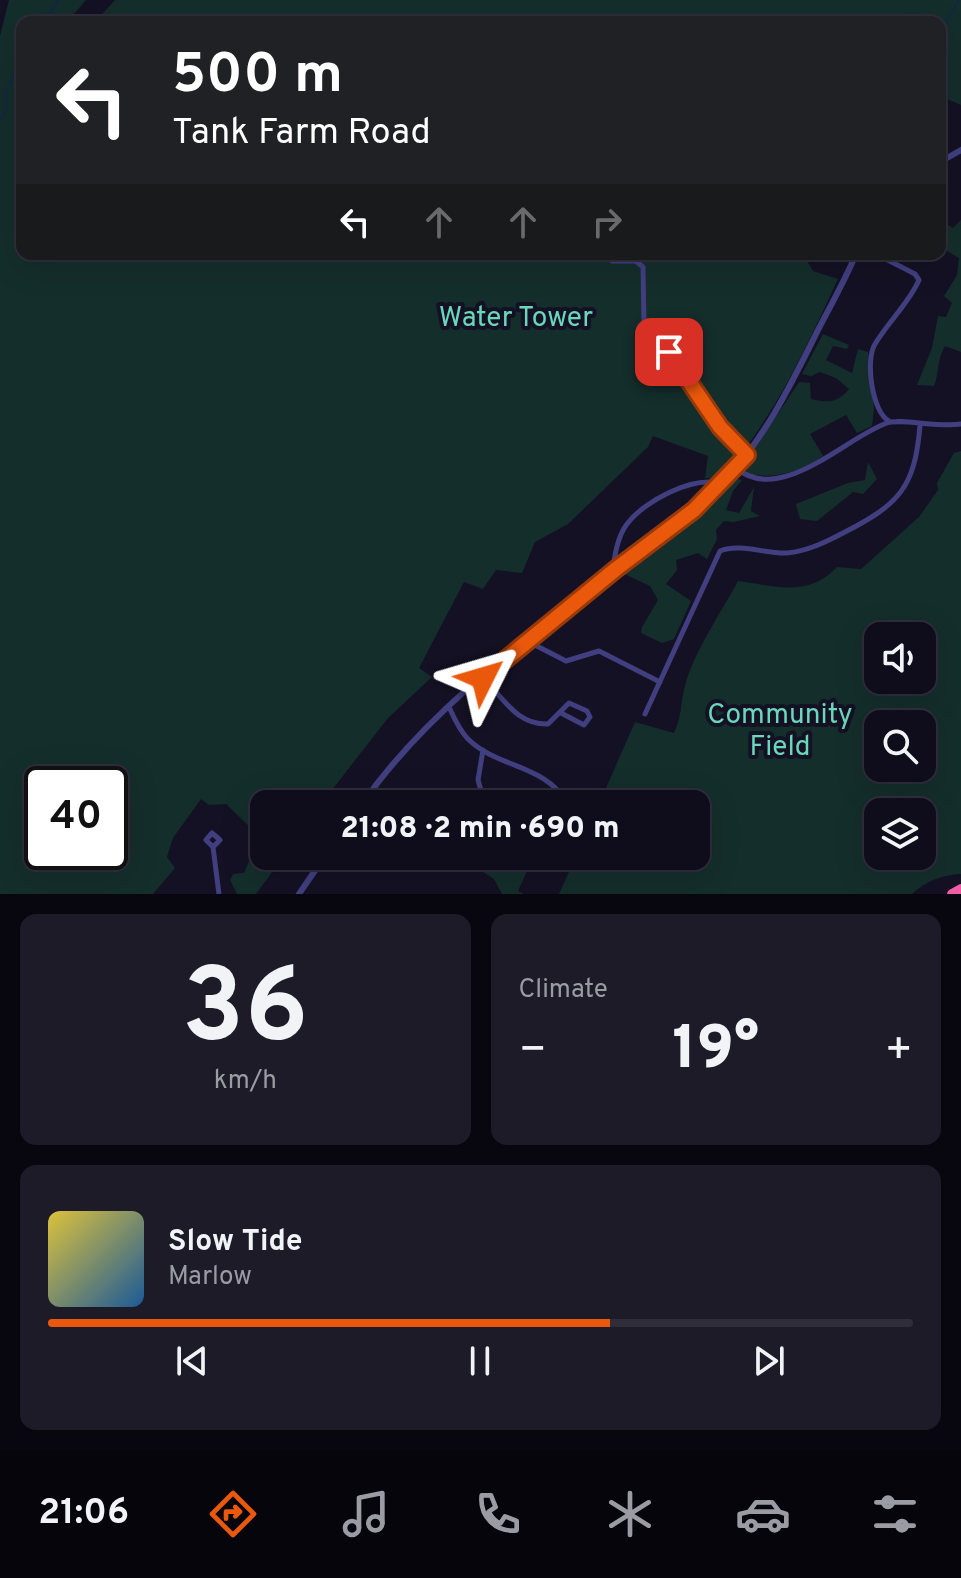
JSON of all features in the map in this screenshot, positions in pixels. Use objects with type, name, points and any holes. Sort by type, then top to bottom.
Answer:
[{"type":"highway","points":[[952,894],[961,889]]},
{"type":"street","points":[[611,260],[636,261],[643,267],[644,328],[679,363],[720,427],[747,455]]},
{"type":"street","points":[[372,790],[403,749],[449,707],[612,572],[669,530],[736,468],[784,400],[853,260]]},
{"type":"street","points":[[886,260],[919,279],[872,352],[875,403],[879,413],[890,421],[920,425],[961,424]]},
{"type":"street","points":[[736,468],[756,478],[786,476],[817,463],[890,421]]},
{"type":"street","points":[[645,714],[717,554],[723,550],[801,551],[828,541],[887,508],[902,493],[914,470],[920,425]]},
{"type":"street","points":[[612,572],[621,534],[634,516],[692,482],[710,480],[721,484]]},
{"type":"street","points":[[527,641],[566,661],[599,651],[660,682]]},
{"type":"street","points":[[483,678],[508,708],[528,720],[548,724],[569,703],[587,711],[590,717],[584,725],[561,713]]},
{"type":"street","points":[[449,707],[467,738],[483,750],[544,778],[555,790]]},
{"type":"street","points":[[481,790],[478,780],[483,750]]},
{"type":"street","points":[[213,847],[219,894]]},
{"type":"street","points":[[299,894],[315,870]]},
{"type":"green space","name":"Water Tower","points":[[9,0],[86,0],[72,16],[16,16],[16,260],[807,260],[813,271],[838,279],[772,409],[720,479],[705,478],[708,456],[653,436],[648,447],[568,524],[535,542],[522,573],[496,570],[483,589],[464,582],[419,668],[432,677],[388,718],[332,790],[250,790],[250,827],[226,804],[209,805],[201,799],[173,838],[167,857],[175,868],[153,894],[0,894],[0,36]]},
{"type":"green space","points":[[115,0],[961,0],[961,105],[946,99],[946,16],[100,16]]},
{"type":"green space","points":[[961,220],[961,352],[945,346],[934,386],[917,385],[932,348],[938,316],[946,317],[952,303],[944,296],[957,275],[959,258],[946,250],[946,224],[953,228]]},
{"type":"green space","points":[[823,334],[849,345],[847,349],[833,346],[826,360],[852,373],[858,349],[868,352],[874,409],[872,426],[857,433],[846,415],[810,434],[823,456],[815,461],[776,475],[747,473],[745,463],[799,382],[810,383],[811,399],[823,401],[841,397],[849,389],[836,378],[820,372],[811,376],[802,374]]},
{"type":"green space","name":"Community Field","points":[[961,451],[961,874],[935,880],[912,894],[559,894],[570,870],[710,870],[710,790],[605,790],[635,722],[674,733],[693,663],[738,581],[791,588],[814,583],[837,567],[861,569],[919,517],[938,490],[937,483],[954,453]]},
{"type":"green space","points":[[868,462],[877,479],[863,494],[853,492],[817,521],[800,519],[796,504],[848,483],[865,480]]},
{"type":"green space","points":[[735,478],[742,480],[733,491],[726,510],[739,513],[754,487],[751,511],[760,516],[724,521],[716,530],[717,539],[707,559],[698,553],[676,560],[677,570],[666,584],[691,601],[674,639],[662,643],[641,633],[658,600],[650,586],[620,572],[680,528]]},
{"type":"green space","points":[[250,859],[250,870],[274,870],[256,894],[237,894],[230,880],[233,874],[244,873]]},
{"type":"green space","points":[[480,870],[527,871],[518,891],[524,894],[502,894],[494,879]]},
{"type":"waterway","points":[[49,16],[58,0]]},
{"type":"waterway","points":[[946,21],[959,0]]},
{"type":"waterway","points":[[0,121],[5,110],[6,89],[16,72]]},
{"type":"route","points":[[483,678],[616,569],[694,510],[747,455],[720,427],[669,352]]}]
